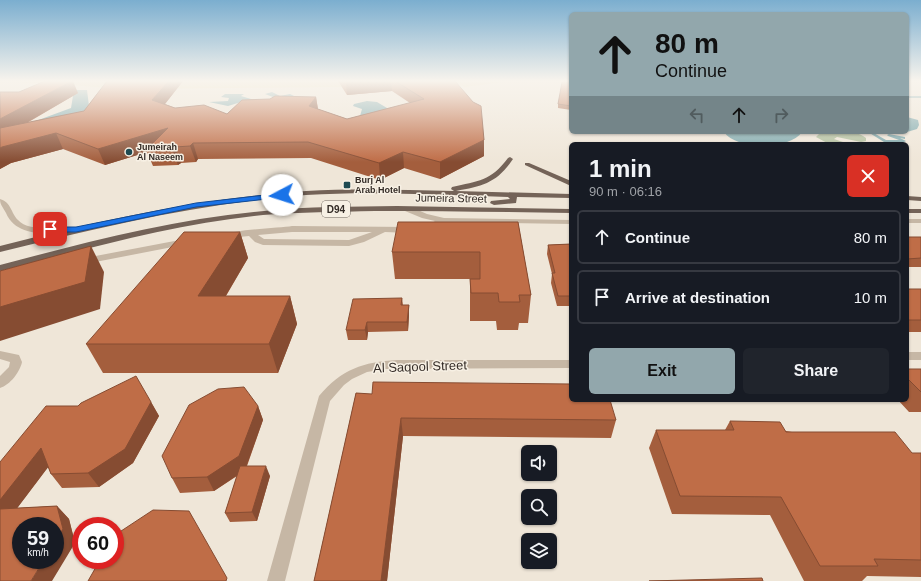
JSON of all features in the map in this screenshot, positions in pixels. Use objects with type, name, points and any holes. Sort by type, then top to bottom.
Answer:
[{"type":"main road","points":[[439,193],[487,181],[498,175],[510,159]]},
{"type":"main road","points":[[527,164],[569,183]]},
{"type":"main road","name":"Jumeira Street","points":[[0,249],[158,212],[262,197],[350,191],[508,194],[569,197]]},
{"type":"main road","points":[[338,209],[359,204],[499,203],[513,201],[514,198],[508,194]]},
{"type":"main road","points":[[542,210],[536,204],[537,201],[542,199],[569,197]]},
{"type":"main road","points":[[909,198],[921,198]]},
{"type":"main road","name":"Jumeira Street","points":[[0,268],[68,249],[171,226],[263,213],[338,209],[569,211]]},
{"type":"main road","points":[[909,211],[921,211]]},
{"type":"street","points":[[0,201],[8,208],[14,220],[20,226],[37,229],[76,230]]},
{"type":"street","points":[[408,209],[425,216],[444,220],[569,222]]},
{"type":"street","points":[[221,236],[292,229],[419,229],[444,220]]},
{"type":"street","points":[[909,221],[921,221]]},
{"type":"street","points":[[250,232],[258,240],[263,242],[349,243],[361,240],[386,229]]},
{"type":"street","points":[[78,263],[193,240]]},
{"type":"street","points":[[0,355],[15,358],[17,362],[15,367],[0,383]]},
{"type":"street","points":[[909,356],[921,356]]},
{"type":"street","name":"Al Saqool Street","points":[[276,581],[324,399],[334,386],[348,375],[385,365],[569,364]]},
{"type":"green space","points":[[819,134],[860,134],[866,138],[866,141],[861,142],[837,137],[834,139],[843,142],[825,142],[816,137]]},
{"type":"water","points":[[71,108],[92,108],[94,110],[33,122]]},
{"type":"water","points":[[359,108],[387,108],[383,115],[360,116],[362,109]]},
{"type":"water","points":[[909,118],[918,120],[919,125],[917,129],[909,131]]},
{"type":"building","points":[[0,108],[21,108],[0,119]]},
{"type":"building","points":[[86,108],[212,108],[227,114],[233,108],[315,108],[347,119],[389,108],[481,108],[484,140],[440,162],[403,152],[379,163],[308,142],[193,143],[190,146],[175,147],[172,149],[146,150],[168,128],[98,149],[56,133],[0,148],[0,128],[84,111]]},
{"type":"building","points":[[398,222],[518,222],[531,295],[519,295],[520,302],[499,302],[498,293],[471,293],[470,279],[480,279],[480,252],[392,252]]},
{"type":"building","points":[[184,232],[240,232],[198,296],[290,296],[269,344],[86,344]]},
{"type":"building","points":[[909,237],[921,237],[921,258],[909,259]]},
{"type":"building","points":[[569,244],[569,296],[558,296],[552,273],[555,273],[548,245]]},
{"type":"building","points":[[91,246],[85,282],[0,307],[0,271]]},
{"type":"building","points":[[909,289],[921,289],[921,320],[909,320]]},
{"type":"building","points":[[402,298],[401,305],[409,305],[407,322],[367,322],[365,330],[346,330],[353,299]]},
{"type":"building","points":[[909,369],[921,369],[921,392],[909,380]]},
{"type":"building","points":[[136,376],[151,402],[125,449],[88,473],[51,474],[41,448],[0,500],[0,462],[46,406],[78,406],[81,403]]},
{"type":"building","points":[[373,382],[569,384],[569,402],[611,402],[616,420],[401,418],[381,581],[314,581],[356,393],[372,394]]},
{"type":"building","points":[[244,387],[258,406],[239,456],[207,477],[172,478],[162,456],[189,405],[218,389]]},
{"type":"building","points":[[730,421],[780,422],[786,432],[895,432],[912,453],[921,453],[921,560],[874,559],[878,566],[820,566],[781,497],[680,496],[656,430],[734,430]]},
{"type":"building","points":[[240,466],[266,466],[252,512],[225,513]]},
{"type":"building","points":[[57,506],[60,517],[12,517],[12,569],[38,569],[31,581],[0,581],[0,509]]},
{"type":"building","points":[[153,510],[189,511],[227,578],[226,581],[88,581],[95,569],[124,569],[124,529]]},
{"type":"building","points":[[762,578],[763,581],[649,581]]},
{"type":"waterway","points":[[737,134],[748,139],[763,141],[789,134]]},
{"type":"waterway","points":[[873,134],[885,141],[904,141],[889,135],[904,138]]},
{"type":"place","name":"Jumeirah Al Naseem","points":[[129,152]]},
{"type":"place","name":"Burj Al Arab Hotel","points":[[347,185]]},
{"type":"route","points":[[50,229],[76,230],[118,220],[196,205],[282,195]]}]
